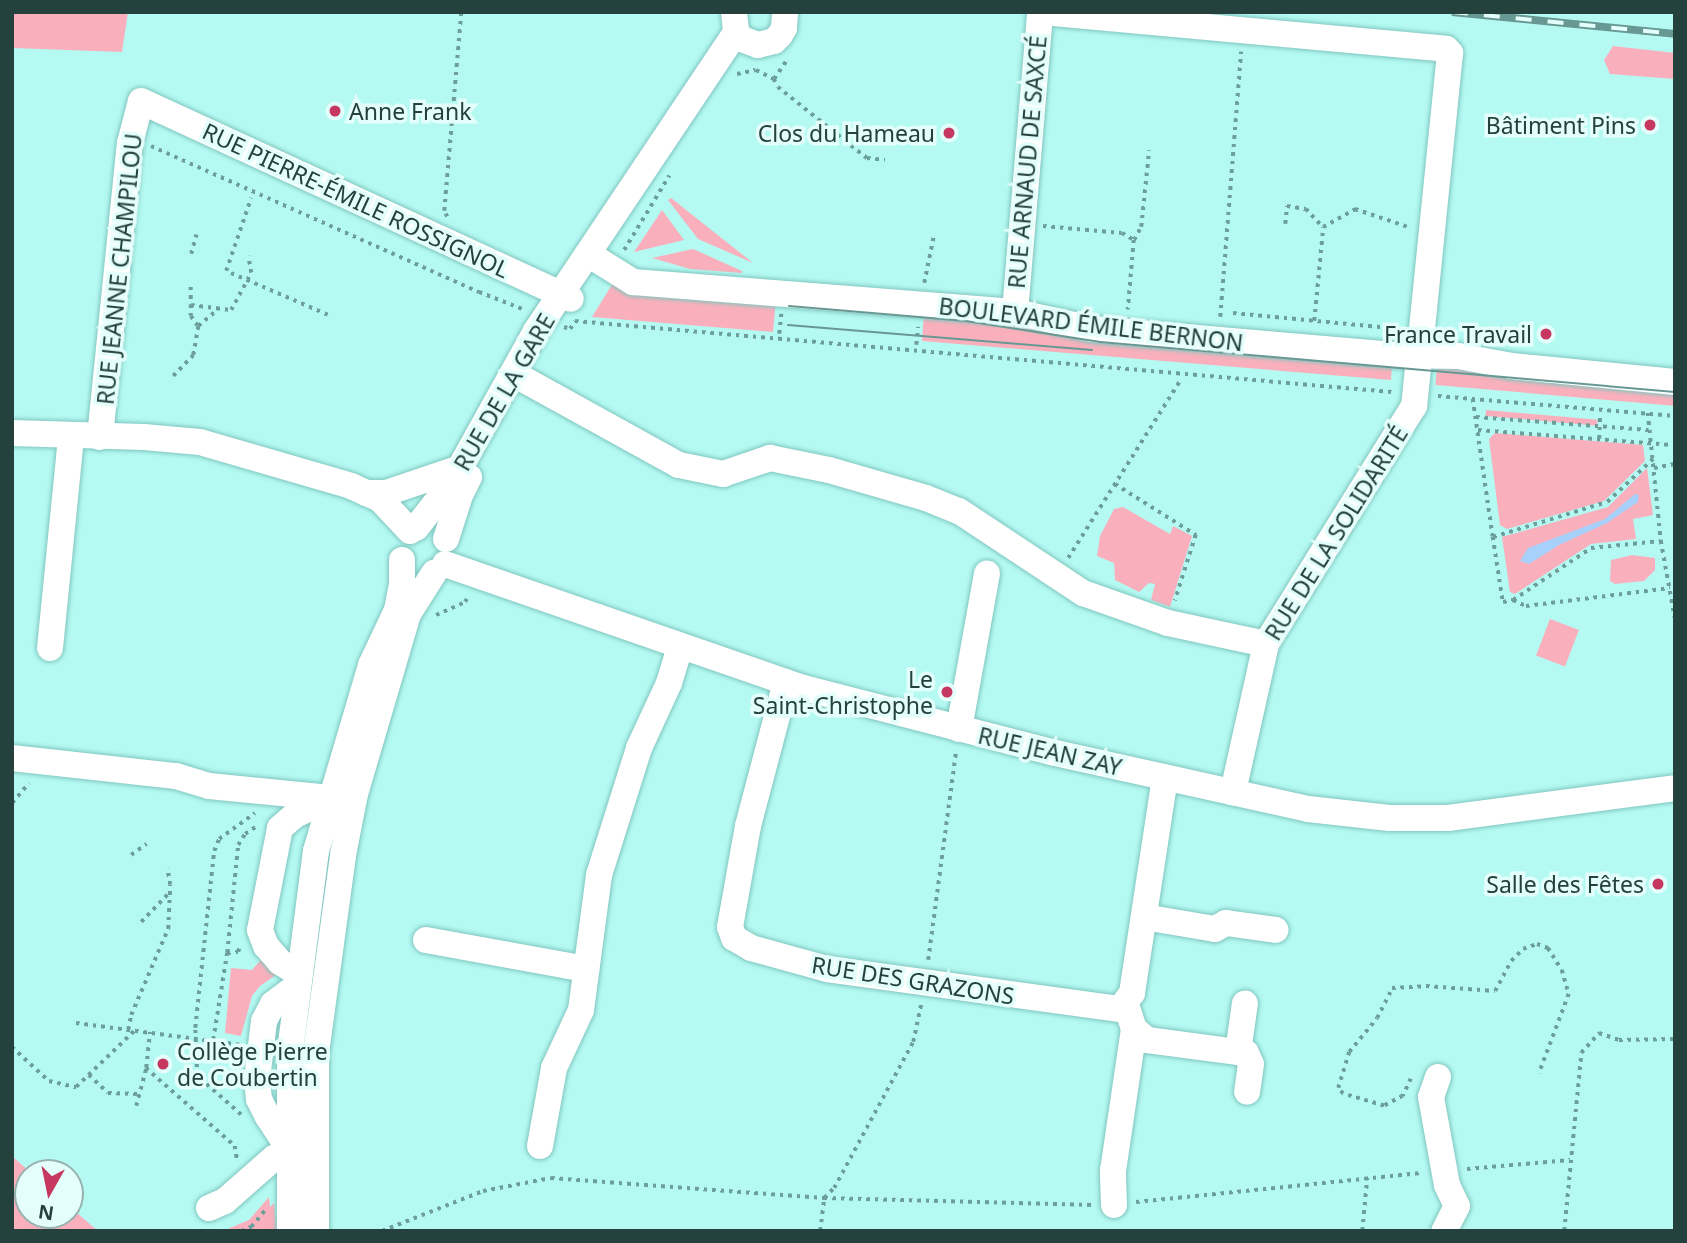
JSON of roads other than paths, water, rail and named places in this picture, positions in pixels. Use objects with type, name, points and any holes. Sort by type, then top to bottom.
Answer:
[{"type":"street","name":"RUE DE LA GARE","points":[[316,1231],[316,1052],[343,855],[355,794],[408,614],[442,558],[463,488],[523,379],[727,59],[740,29],[758,45],[774,41],[784,28],[785,12]]},
{"type":"street","name":"RUE DE LA SOLIDARITÉ","points":[[1041,12],[1446,50],[1450,54],[1429,234],[1414,406],[1266,644],[1233,792]]},
{"type":"street","name":"RUE ARNAUD DE SAXCÉ","points":[[1015,313],[1041,12]]},
{"type":"street","name":"RUE PIERRE-ÉMILE ROSSIGNOL","points":[[141,101],[446,242],[572,306]]},
{"type":"street","name":"RUE JEANNE CHAMPILOU","points":[[100,437],[130,143],[141,101]]},
{"type":"street","name":"BOULEVARD ÉMILE BERNON","points":[[598,261],[633,282],[1015,313],[1092,329],[1418,356],[1458,356],[1512,366],[1675,382]]},
{"type":"street","name":"RUE DE LA GARE","points":[[413,529],[433,509],[460,468],[536,331],[572,306]]},
{"type":"street","points":[[523,379],[613,430],[692,469],[723,474],[770,458],[829,470],[926,498],[959,511],[1083,593],[1168,623],[1266,644]]},
{"type":"street","points":[[12,433],[144,437],[200,442],[366,493],[380,499],[413,529],[436,529],[442,558],[427,575],[413,571],[402,560]]},
{"type":"street","points":[[50,648],[71,436]]},
{"type":"street","points":[[366,493],[386,493],[460,468]]},
{"type":"street","points":[[290,1231],[290,1051],[316,851],[371,665],[397,610],[401,545],[413,529]]},
{"type":"street","name":"RUE JEAN ZAY","points":[[442,558],[680,647],[958,734],[1308,809],[1390,818],[1436,818],[1675,788]]},
{"type":"street","points":[[958,734],[987,573]]},
{"type":"street","points":[[540,1146],[554,1068],[576,1026],[599,875],[639,748],[669,683],[680,647]]},
{"type":"street","name":"RUE DES GRAZONS","points":[[786,682],[748,826],[730,912],[730,927],[734,938],[751,948],[828,969],[1108,1010],[1130,1017]]},
{"type":"street","points":[[12,758],[176,776],[209,786],[332,798]]},
{"type":"street","points":[[1114,1205],[1113,1171],[1132,993],[1164,778]]},
{"type":"street","points":[[298,979],[266,946],[260,930],[279,828],[295,815],[332,798]]},
{"type":"street","points":[[1144,917],[1215,929],[1226,923],[1276,930]]},
{"type":"street","points":[[426,940],[586,969]]},
{"type":"street","points":[[1238,1052],[1245,1003]]},
{"type":"street","points":[[1130,1017],[1147,1040],[1246,1053],[1250,1059],[1247,1092]]},
{"type":"street","points":[[1426,1075],[1444,1171],[1457,1206],[1444,1231]]},
{"type":"street","points":[[209,1208],[225,1200],[274,1158],[289,1151]]},
{"type":"water","points":[[1635,494],[1639,495],[1638,502],[1607,523],[1559,545],[1529,564],[1520,561],[1528,548],[1605,519]]},
{"type":"tram line","points":[[789,306],[966,321],[1100,342],[1675,392]]},
{"type":"tram line","points":[[788,325],[1092,350]]},
{"type":"railway","points":[[1452,12],[1675,34]]},
{"type":"place","name":"Anne Frank","points":[[335,111]]},
{"type":"place","name":"Bâtiment Pins","points":[[1650,125]]},
{"type":"place","name":"Clos du Hameau","points":[[949,133]]},
{"type":"place","name":"France Travail","points":[[1546,334]]},
{"type":"place","name":"Le Saint-Christophe","points":[[947,692]]},
{"type":"place","name":"Salle des Fêtes","points":[[1658,884]]},
{"type":"place","name":"Collège Pierre de Coubertin","points":[[163,1064]]}]
